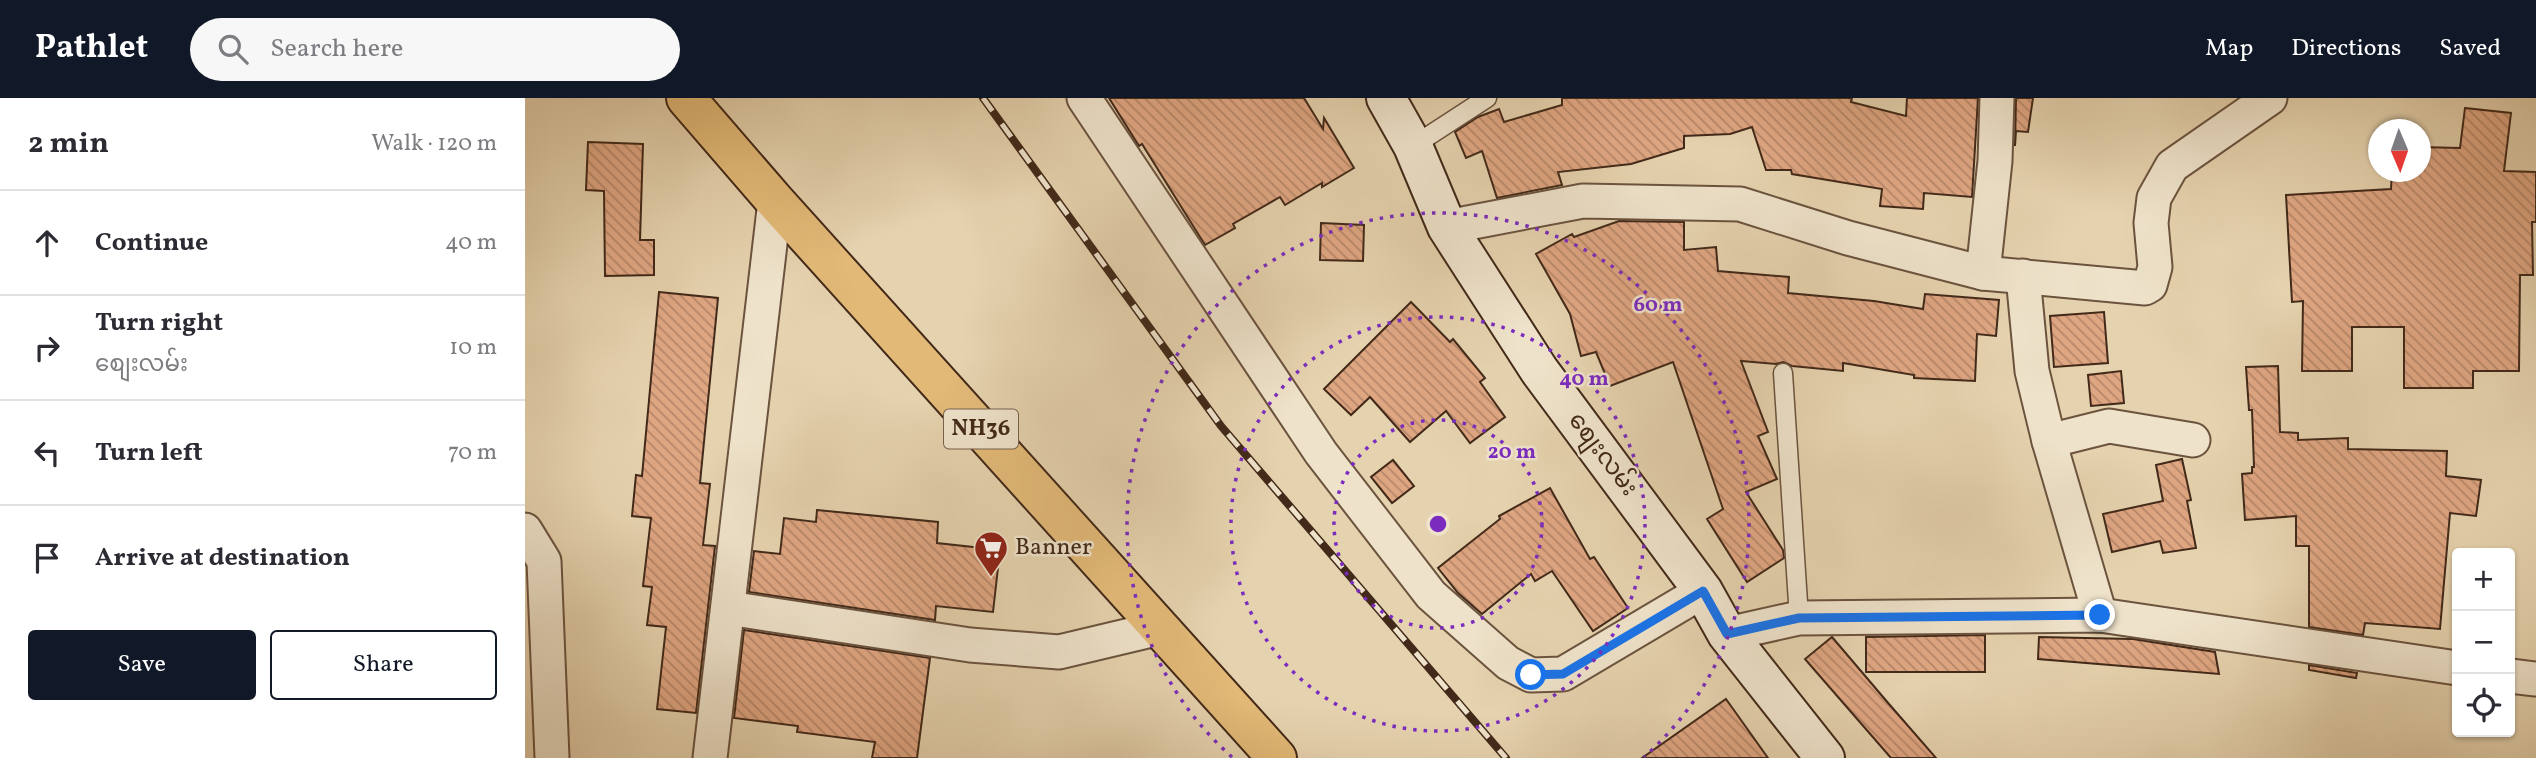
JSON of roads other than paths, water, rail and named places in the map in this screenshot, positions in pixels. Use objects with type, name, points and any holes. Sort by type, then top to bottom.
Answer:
[{"type":"highway","name":"NH36","points":[[686,98],[775,201],[1277,758]]},
{"type":"main road","name":"စျေးလမ်း","points":[[1386,98],[1413,146],[1447,227],[1539,370],[1703,591],[1727,634],[1825,758]]},
{"type":"street","points":[[1084,98],[1321,453],[1431,594],[1508,663],[1531,675],[1563,674],[1703,591]]},
{"type":"street","points":[[1983,273],[1996,161],[1997,98]]},
{"type":"street","points":[[1447,227],[1583,201],[1740,204],[1848,238],[1983,273],[2145,288],[2150,285],[2155,267],[2151,223],[2154,198],[2172,166],[2270,98]]},
{"type":"street","points":[[710,758],[775,201]]},
{"type":"street","points":[[2023,276],[2032,371],[2049,441],[2100,615]]},
{"type":"street","points":[[2049,441],[2109,426],[2193,440]]},
{"type":"street","points":[[525,530],[544,561],[552,758]]},
{"type":"street","points":[[728,608],[970,645],[1059,652],[1160,628]]},
{"type":"street","points":[[1727,634],[1799,618],[2100,615],[2452,667]]},
{"type":"street","points":[[2515,677],[2536,680]]},
{"type":"lane","points":[[1413,146],[1487,98]]},
{"type":"lane","points":[[1783,373],[1799,618]]},
{"type":"railway","points":[[983,98],[1221,426],[1506,758]]},
{"type":"place","name":"Banner","points":[[991,578]]}]
